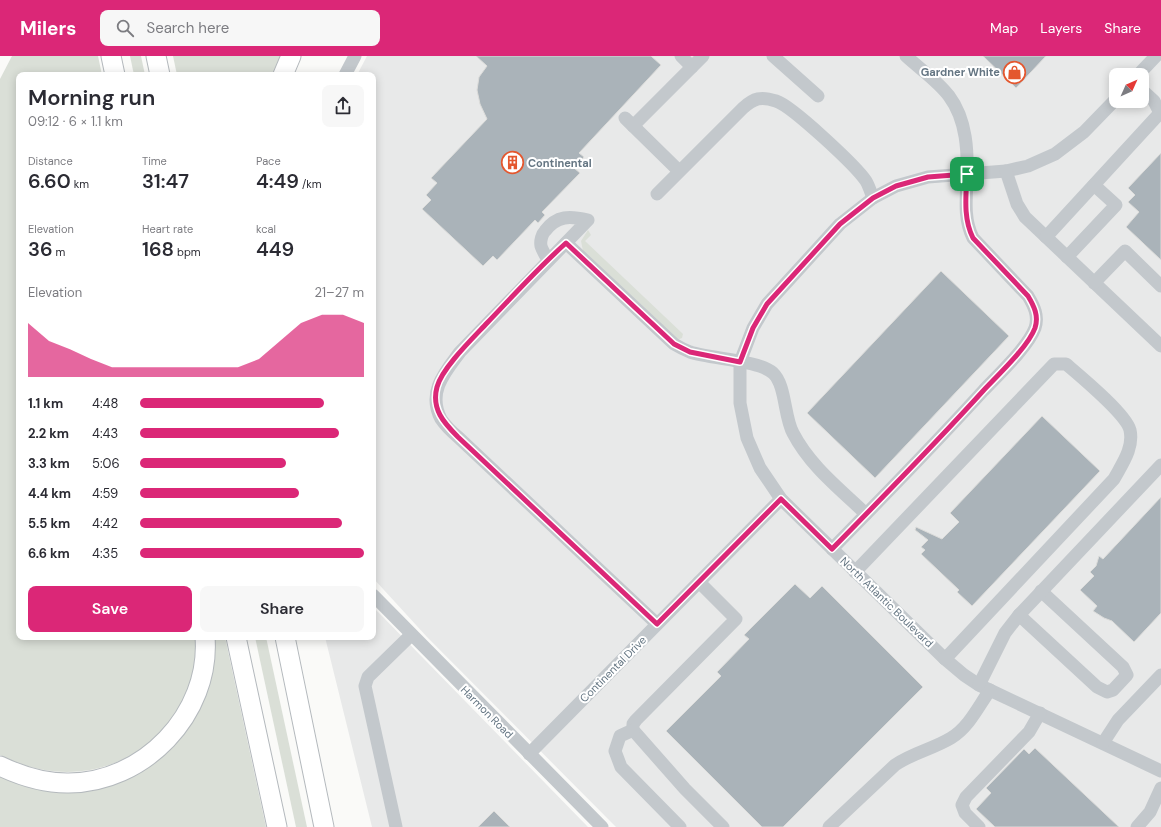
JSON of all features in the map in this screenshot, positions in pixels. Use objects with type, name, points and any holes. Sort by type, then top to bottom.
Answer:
[{"type":"highway","points":[[111,56],[114,72]]},
{"type":"highway","points":[[156,56],[159,72]]},
{"type":"highway","points":[[284,72],[291,56]]},
{"type":"highway","points":[[0,766],[15,773],[37,780],[67,783],[112,776],[136,764],[154,752],[173,733],[186,715],[195,696],[200,679],[204,659],[205,640]]},
{"type":"highway","points":[[237,640],[277,827]]},
{"type":"highway","points":[[286,640],[324,827]]},
{"type":"street","points":[[347,72],[355,56]]},
{"type":"street","points":[[681,56],[692,67]]},
{"type":"street","points":[[679,171],[629,122],[703,56]]},
{"type":"street","points":[[773,56],[818,96]]},
{"type":"street","points":[[832,549],[927,452],[1018,353],[1035,328],[1035,308],[1028,296],[977,242],[968,228],[966,211],[967,174],[962,119],[949,96],[906,56]]},
{"type":"street","points":[[1145,68],[1156,56]]},
{"type":"street","points":[[1046,237],[1160,113],[1154,101],[1149,96]]},
{"type":"street","points":[[657,194],[753,99],[766,98],[778,101],[790,108],[852,164],[867,182],[873,198]]},
{"type":"street","name":"North Atlantic Boulevard","points":[[1109,106],[1084,132],[1055,154],[1028,166],[1006,171],[928,177],[896,186],[873,198],[840,224],[767,304],[753,328],[740,362],[740,403],[747,438],[760,468],[781,499],[945,659],[964,675],[985,687],[1161,771]]},
{"type":"street","points":[[1006,171],[1017,204],[1025,217],[1161,346]]},
{"type":"street","points":[[1067,257],[1116,205],[1094,185]]},
{"type":"street","points":[[548,260],[541,245],[542,234],[549,225],[560,218],[573,217],[588,220],[460,352],[445,372],[437,386],[436,404],[442,420],[458,437],[657,624]]},
{"type":"street","points":[[566,243],[674,344],[690,352],[760,367],[774,374],[780,387],[792,432],[801,448],[814,464],[866,514]]},
{"type":"street","points":[[1094,282],[1125,251],[1161,286]]},
{"type":"street","points":[[855,572],[1054,364],[1066,364],[1117,412],[1130,430],[1128,455],[1114,479],[945,659]]},
{"type":"street","points":[[829,827],[895,765],[905,758],[951,738],[965,727],[985,687],[1005,632],[1041,591],[1161,465]]},
{"type":"street","name":"Continental Drive","points":[[529,754],[781,499]]},
{"type":"street","points":[[632,730],[633,724],[636,720],[736,619],[699,582]]},
{"type":"street","points":[[1019,615],[1097,687],[1107,692],[1114,690],[1127,675],[1123,667],[1041,591]]},
{"type":"street","name":"Harmon Road","points":[[376,598],[410,635],[602,827]]},
{"type":"street","points":[[396,827],[365,686],[368,677],[410,635]]},
{"type":"street","points":[[1103,743],[1118,720],[1161,675]]},
{"type":"street","points":[[979,827],[965,813],[962,805],[966,797],[1029,732],[1040,713]]},
{"type":"street","points":[[632,730],[620,736],[615,751],[621,767],[680,827]]},
{"type":"street","points":[[632,730],[685,789],[723,827]]},
{"type":"street","points":[[1137,827],[1150,812],[1161,788]]},
{"type":"shaded area","points":[[12,56],[98,56],[101,72],[16,72],[16,640],[199,640],[196,663],[192,679],[179,708],[161,732],[139,750],[114,763],[87,770],[59,772],[29,767],[0,755],[0,79]]},
{"type":"shaded area","points":[[130,56],[141,56],[144,72],[133,72]]},
{"type":"shaded area","points":[[173,56],[283,56],[276,72],[176,72]]},
{"type":"shaded area","points":[[367,56],[1161,56],[1161,827],[616,827],[427,637],[376,581],[376,72],[359,72]]},
{"type":"shaded area","points":[[588,230],[591,235],[585,241],[683,334],[682,338],[677,340],[583,251],[581,241]]},
{"type":"shaded area","points":[[376,610],[588,827],[372,827],[326,640],[376,640]]},
{"type":"shaded area","points":[[212,640],[226,640],[266,827],[0,827],[0,771],[45,786],[155,757]]},
{"type":"shaded area","points":[[256,640],[267,640],[307,827],[296,827]]},
{"type":"building","name":"Continental","points":[[476,56],[651,56],[661,65],[579,153],[584,157],[574,168],[580,173],[542,212],[545,215],[538,223],[535,220],[497,260],[493,256],[483,266],[422,209],[431,200],[426,195],[437,183],[431,178],[487,119],[480,104],[477,90],[479,77],[487,66]]},
{"type":"building","name":"Gardner White","points":[[983,56],[1046,56],[1016,88]]},
{"type":"building","points":[[1161,153],[1161,260],[1126,227],[1139,212],[1128,202],[1135,195],[1128,188]]},
{"type":"building","points":[[941,271],[1009,336],[875,478],[807,413]]},
{"type":"building","points":[[1042,416],[1100,471],[972,606],[957,592],[959,590],[921,554],[925,550],[921,547],[928,540],[915,530],[916,527],[942,539],[959,522],[950,513]]},
{"type":"building","points":[[1161,497],[1161,613],[1134,642],[1112,621],[1093,611],[1097,606],[1080,590],[1094,576],[1090,572],[1096,566],[1099,556],[1103,559]]},
{"type":"building","points":[[795,584],[810,598],[822,586],[923,687],[783,827],[762,827],[666,731],[721,676],[717,672],[749,639],[744,635]]},
{"type":"building","points":[[1035,748],[1119,827],[995,827],[976,809],[991,793],[986,788],[1024,749],[1029,754]]},
{"type":"building","points":[[494,811],[510,827],[478,827]]},
{"type":"place","name":"Gardner White","points":[[1015,72]]},
{"type":"place","name":"Continental","points":[[512,163]]},
{"type":"route","points":[[967,174],[966,211],[968,228],[973,238],[1028,296],[1035,308],[1035,328],[1018,353],[927,452],[832,549],[781,499],[657,624],[458,437],[442,420],[436,404],[437,386],[445,372],[460,352],[566,243],[674,344],[690,352],[740,362],[753,328],[767,304],[840,224],[873,198],[896,186],[928,177],[967,174]]}]
